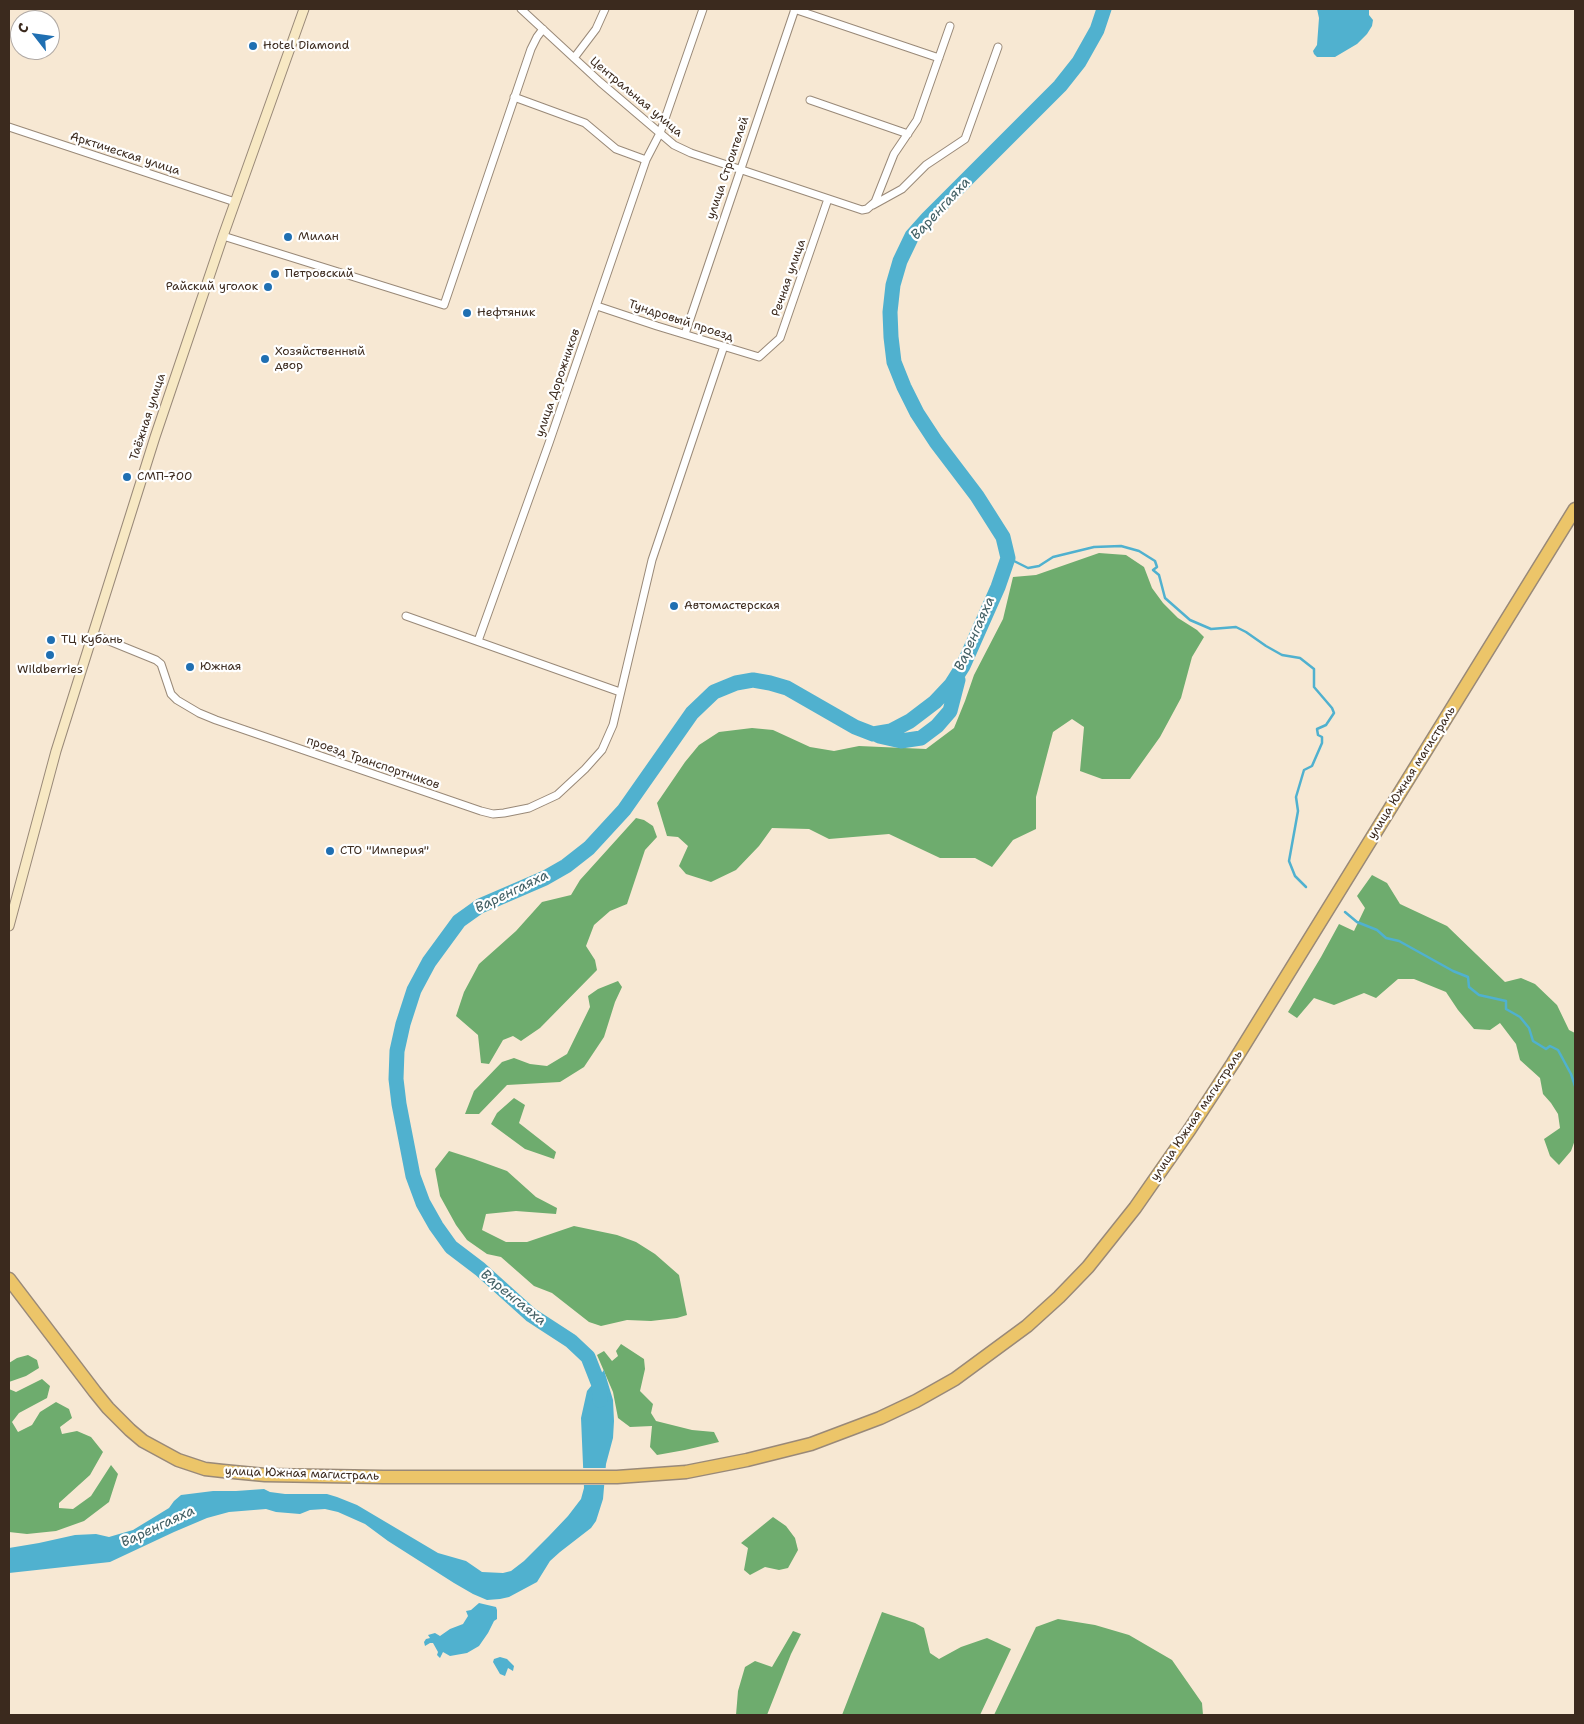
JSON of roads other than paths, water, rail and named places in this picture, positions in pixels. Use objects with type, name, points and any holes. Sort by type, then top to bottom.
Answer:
[{"type":"highway","name":"улица Южная магистраль","points":[[9,1279],[95,1392],[119,1420],[144,1441],[161,1452],[190,1465],[223,1472],[272,1475],[558,1477],[617,1477],[686,1472],[747,1460],[811,1444],[880,1418],[916,1401],[955,1379],[1027,1326],[1059,1297],[1113,1238],[1196,1120],[1263,1015],[1575,509]]},
{"type":"street","name":"Таёжная улица","points":[[9,926],[53,760],[155,436],[223,236],[304,9]]},
{"type":"street","name":"Центральная улица","points":[[521,9],[574,58],[681,149],[862,210],[870,208]]},
{"type":"street","points":[[574,58],[596,29],[605,9]]},
{"type":"street","name":"улица Дорожников","points":[[478,641],[597,306],[646,160],[660,133],[702,9]]},
{"type":"street","points":[[794,9],[939,58]]},
{"type":"street","name":"улица Строителей","points":[[685,334],[794,9]]},
{"type":"street","points":[[870,208],[875,202],[894,154],[917,120],[950,26]]},
{"type":"street","points":[[223,236],[444,305],[531,49],[537,36],[543,29]]},
{"type":"street","points":[[870,208],[902,189],[926,165],[965,139],[998,47]]},
{"type":"street","points":[[514,97],[585,123],[616,149],[646,160]]},
{"type":"street","points":[[810,100],[908,134]]},
{"type":"street","name":"Арктическая улица","points":[[9,127],[235,202]]},
{"type":"street","name":"Речная улица","points":[[759,357],[780,338],[828,199]]},
{"type":"street","name":"Тундровый проезд","points":[[597,306],[759,357]]},
{"type":"street","name":"проезд Транспортников","points":[[92,634],[156,660],[164,670],[172,694],[186,706],[199,713],[467,807],[493,814],[529,808],[556,795],[569,785],[602,750],[613,725],[652,560],[724,346]]},
{"type":"street","points":[[406,616],[620,692]]},
{"type":"water","points":[[1317,9],[1369,9],[1369,15],[1373,20],[1372,26],[1357,44],[1335,57],[1317,57],[1313,51],[1317,45],[1319,18]]},
{"type":"water","points":[[604,1370],[613,1400],[614,1421],[613,1438],[606,1464],[603,1499],[596,1521],[591,1528],[550,1561],[537,1582],[509,1597],[487,1600],[473,1594],[388,1541],[365,1524],[338,1512],[325,1509],[310,1510],[300,1514],[276,1512],[266,1509],[229,1512],[207,1518],[110,1562],[9,1573],[9,1548],[75,1535],[96,1534],[109,1537],[133,1530],[169,1508],[181,1495],[213,1491],[264,1489],[270,1492],[285,1494],[327,1494],[337,1497],[357,1505],[438,1553],[466,1561],[482,1572],[503,1573],[511,1571],[549,1536],[581,1499],[584,1488],[581,1418],[587,1391]]},
{"type":"water","points":[[479,1603],[496,1607],[497,1619],[479,1646],[467,1653],[450,1656],[443,1652],[440,1658],[433,1643],[425,1646],[424,1642],[430,1638],[428,1635],[435,1633],[440,1636],[450,1629],[463,1624],[468,1616],[466,1611],[471,1610]]},
{"type":"water","points":[[500,1657],[507,1659],[514,1666],[513,1671],[508,1668],[505,1676],[500,1674],[493,1662],[494,1659]]},
{"type":"waterway","name":"Варенгаяха","points":[[600,1400],[599,1385],[588,1357],[571,1341],[531,1315],[480,1269],[451,1247],[423,1203],[413,1176],[396,1079],[397,1051],[414,990],[429,962],[459,921],[480,906],[545,878],[566,866],[589,848],[624,810],[692,713],[714,692],[736,683],[753,680],[770,683],[787,688],[855,727],[873,734],[891,731],[910,721],[935,702],[951,685],[963,666],[998,587],[1008,558],[1003,537],[977,496],[936,442],[917,413],[904,387],[894,362],[891,337],[890,312],[893,285],[900,261],[912,236],[1060,86],[1079,62],[1097,30],[1104,9]]},
{"type":"waterway","points":[[1008,558],[1028,568],[1039,566],[1053,557],[1094,547],[1121,546],[1139,551],[1155,561],[1157,567],[1153,570],[1159,575],[1165,598],[1190,620],[1211,629],[1236,627],[1282,655],[1300,658],[1314,669],[1314,687],[1334,713],[1326,725],[1317,729],[1318,735],[1322,737],[1322,743],[1312,766],[1304,770],[1296,797],[1298,811],[1289,861],[1295,876],[1306,887]]},
{"type":"waterway","points":[[879,736],[901,741],[921,738],[937,726],[950,711],[958,680]]},
{"type":"waterway","points":[[1345,912],[1357,922],[1377,930],[1386,938],[1399,941],[1453,971],[1468,977],[1469,987],[1479,995],[1506,1001],[1506,1009],[1520,1017],[1529,1028],[1533,1041],[1546,1049],[1550,1046],[1558,1050],[1571,1074],[1575,1086]]},
{"type":"place","name":"Hotel Diamond","points":[[253,46]]},
{"type":"place","name":"Милан","points":[[288,237]]},
{"type":"place","name":"Петровский","points":[[275,274]]},
{"type":"place","name":"Райский уголок","points":[[268,287]]},
{"type":"place","name":"Нефтяник","points":[[467,313]]},
{"type":"place","name":"Хозяйственный двор","points":[[265,359]]},
{"type":"place","name":"СМП-700","points":[[127,477]]},
{"type":"place","name":"Автомастерская","points":[[674,606]]},
{"type":"place","name":"ТЦ Кубань","points":[[51,640]]},
{"type":"place","name":"Wildberries","points":[[50,655]]},
{"type":"place","name":"Южная","points":[[190,667]]},
{"type":"place","name":"СТО \"Империя\"","points":[[330,851]]}]
